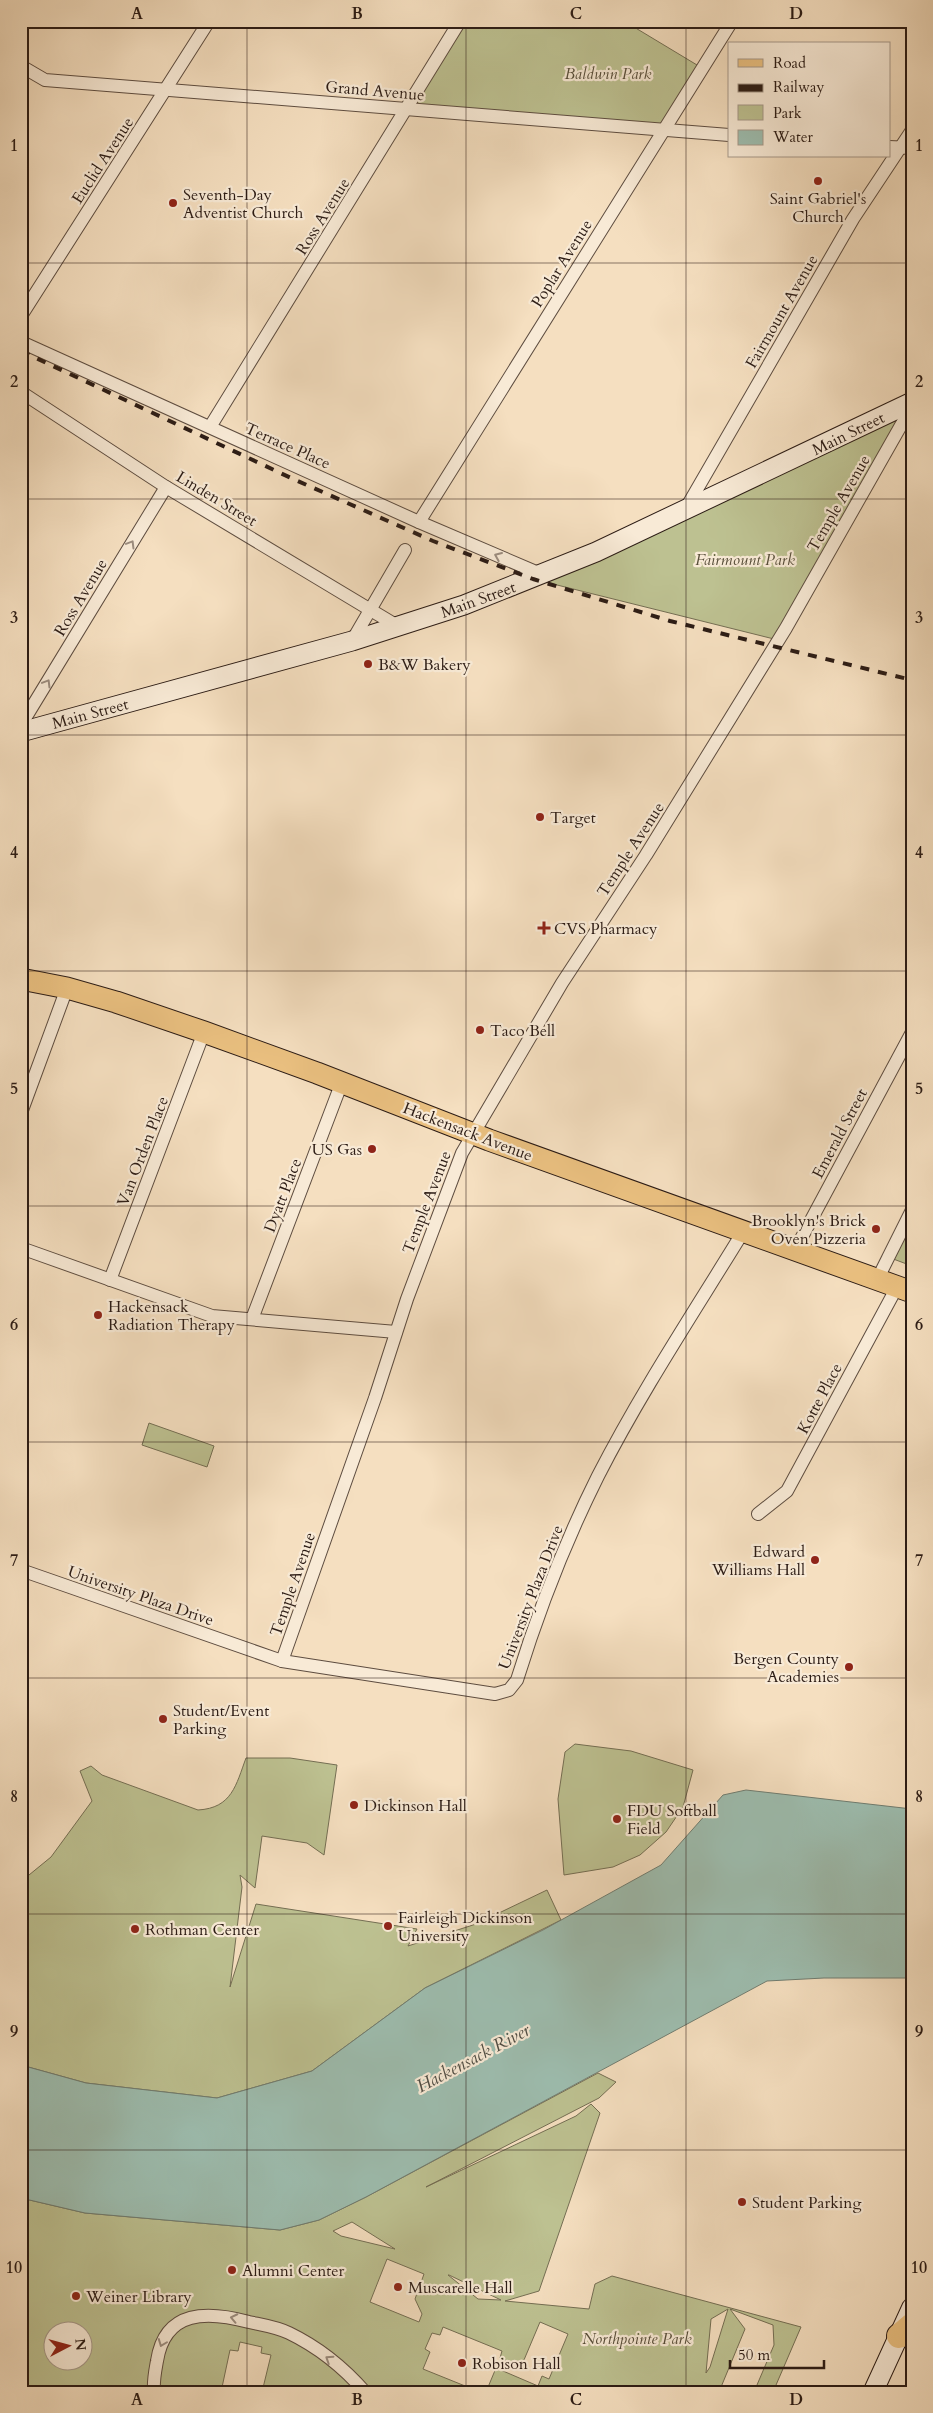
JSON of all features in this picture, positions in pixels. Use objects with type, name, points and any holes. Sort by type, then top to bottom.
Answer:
[{"type":"main road","name":"Main Street","points":[[21,732],[352,641],[464,605],[542,575],[683,512],[912,404]]},
{"type":"main road","name":"Hackensack Avenue","points":[[21,979],[67,988],[204,1032],[342,1082],[472,1134],[904,1290]]},
{"type":"main road","points":[[872,2392],[906,2331],[912,2307]]},
{"type":"street","name":"Euclid Avenue","points":[[21,316],[209,21]]},
{"type":"street","name":"Ross Avenue","points":[[210,427],[408,109],[460,21]]},
{"type":"street","name":"Poplar Avenue","points":[[419,522],[732,21]]},
{"type":"street","name":"Grand Avenue","points":[[21,66],[45,80],[728,135]]},
{"type":"street","name":"Fairmount Avenue","points":[[683,512],[853,219],[912,130]]},
{"type":"street","name":"Terrace Place","points":[[21,342],[419,522],[542,575]]},
{"type":"street","name":"Linden Street","points":[[21,392],[166,487],[399,627]]},
{"type":"street","name":"Temple Avenue","points":[[282,1661],[396,1332],[462,1153],[562,983],[646,855],[786,628],[912,404]]},
{"type":"street","name":"Ross Avenue","points":[[21,725],[166,487]]},
{"type":"street","points":[[352,641],[405,550]]},
{"type":"street","points":[[21,1113],[67,988]]},
{"type":"street","name":"Van Orden Place","points":[[110,1280],[204,1032]]},
{"type":"street","name":"Emerald Street","points":[[795,1250],[912,1032]]},
{"type":"street","name":"Dyatt Place","points":[[252,1320],[342,1082]]},
{"type":"street","points":[[877,1280],[912,1210]]},
{"type":"street","name":"University Plaza Drive","points":[[21,1570],[282,1661],[496,1694],[509,1690],[516,1680],[548,1588],[599,1475],[629,1420],[743,1232]]},
{"type":"street","points":[[21,1248],[212,1316],[396,1332]]},
{"type":"street","name":"Kotte Place","points":[[758,1514],[787,1491],[904,1290]]},
{"type":"street","points":[[154,2387],[158,2356],[166,2333],[190,2317],[216,2314],[276,2328],[289,2334],[339,2365],[365,2392]]},
{"type":"green space","name":"Baldwin Park","points":[[457,21],[624,21],[702,68],[664,130],[408,109]]},
{"type":"green space","points":[[869,21],[912,21],[912,32],[904,27],[896,27],[890,23],[875,25]]},
{"type":"green space","name":"Fairmount Park","points":[[912,402],[778,640],[533,579]]},
{"type":"green space","points":[[912,1211],[912,1266],[888,1257]]},
{"type":"green space","points":[[149,1423],[214,1446],[207,1467],[142,1445]]},
{"type":"green space","name":"FDU Softball Field","points":[[575,1744],[631,1751],[693,1770],[683,1807],[666,1832],[640,1855],[613,1867],[564,1875],[558,1799],[565,1752]]},
{"type":"green space","points":[[246,1758],[290,1758],[337,1765],[324,1855],[307,1843],[262,1836],[255,1888],[240,1875],[242,1887],[230,1987],[256,1904],[417,1929],[408,1946],[476,1924],[547,1890],[561,1920],[425,1988],[312,2071],[217,2098],[86,2083],[21,2065],[21,1874],[29,1875],[51,1857],[92,1801],[80,1771],[91,1766],[102,1775],[198,1810],[218,1805],[225,1800],[235,1786]]},
{"type":"green space","name":"Northpointe Park","points":[[598,2073],[616,2082],[599,2098],[426,2187],[576,2116],[591,2104],[600,2113],[539,2291],[505,2301],[589,2309],[595,2284],[612,2276],[801,2327],[773,2392],[754,2392],[774,2345],[773,2325],[730,2309],[745,2329],[719,2392],[697,2392],[698,2389],[695,2392],[486,2392],[496,2368],[538,2386],[542,2376],[549,2379],[568,2334],[540,2322],[521,2367],[500,2358],[502,2351],[443,2327],[440,2335],[432,2333],[425,2349],[430,2352],[423,2369],[480,2392],[262,2392],[271,2355],[261,2353],[262,2347],[240,2342],[238,2351],[230,2350],[221,2392],[21,2392],[21,2198],[85,2213],[280,2230],[319,2220],[366,2197]],"holes":[[[352,2222],[395,2249],[341,2236],[333,2231]],[[387,2259],[424,2274],[415,2299],[422,2314],[419,2322],[370,2302]],[[449,2275],[501,2300],[478,2299]],[[728,2309],[710,2367],[706,2373],[711,2319]]]},
{"type":"water","name":"Hackensack River","points":[[746,1790],[912,1809],[912,1978],[824,1978],[767,1981],[366,2197],[319,2220],[280,2230],[85,2213],[21,2198],[21,2065],[86,2083],[217,2098],[312,2071],[425,1988],[543,1930],[661,1865],[723,1795]]},
{"type":"railway","points":[[21,351],[291,478],[433,541],[533,579],[670,621],[912,680]]},
{"type":"place","name":"Saint Gabriel's Church","points":[[818,181]]},
{"type":"place","name":"Seventh-Day Adventist Church","points":[[173,203]]},
{"type":"place","name":"B&W Bakery","points":[[368,664]]},
{"type":"place","name":"Target","points":[[540,817]]},
{"type":"place","name":"CVS Pharmacy","points":[[544,928]]},
{"type":"place","name":"Taco Bell","points":[[480,1030]]},
{"type":"place","name":"US Gas","points":[[372,1149]]},
{"type":"place","name":"Brooklyn's Brick Oven Pizzeria","points":[[876,1229]]},
{"type":"place","name":"Hackensack Radiation Therapy","points":[[98,1315]]},
{"type":"place","name":"Edward Williams Hall","points":[[815,1560]]},
{"type":"place","name":"Bergen County Academies","points":[[849,1667]]},
{"type":"place","name":"Student/Event Parking","points":[[163,1719]]},
{"type":"place","name":"Dickinson Hall","points":[[354,1805]]},
{"type":"place","name":"FDU Softball Field","points":[[617,1819]]},
{"type":"place","name":"Fairleigh Dickinson University","points":[[388,1926]]},
{"type":"place","name":"Rothman Center","points":[[135,1929]]},
{"type":"place","name":"Student Parking","points":[[742,2202]]},
{"type":"place","name":"Alumni Center","points":[[232,2270]]},
{"type":"place","name":"Muscarelle Hall","points":[[398,2287]]},
{"type":"place","name":"Weiner Library","points":[[76,2296]]},
{"type":"place","name":"Robison Hall","points":[[462,2363]]}]
